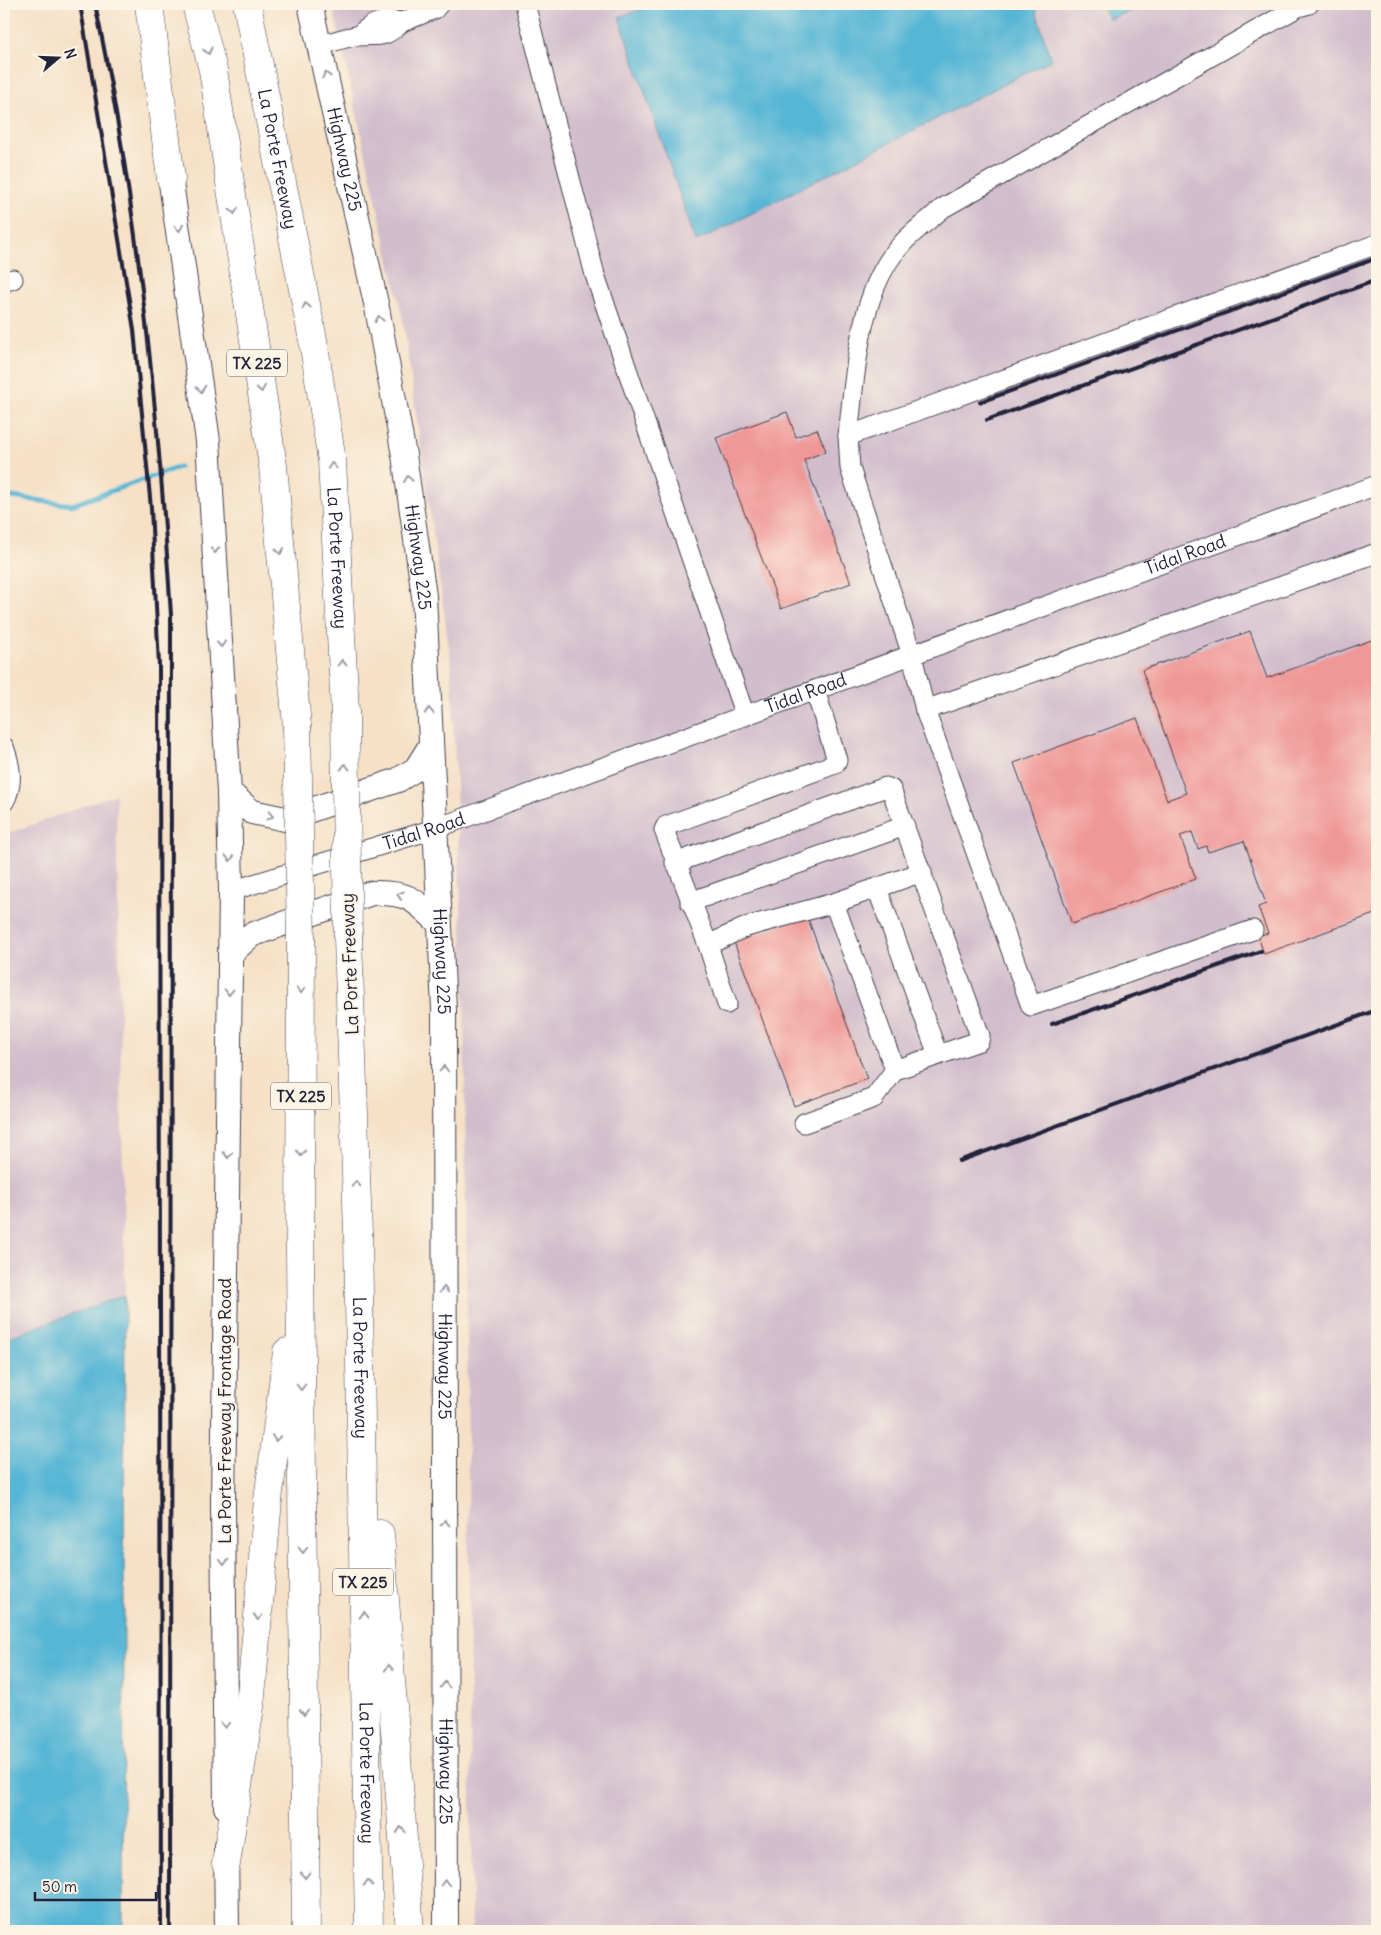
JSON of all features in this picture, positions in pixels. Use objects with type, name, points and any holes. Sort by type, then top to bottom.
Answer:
[{"type":"highway","points":[[149,4],[171,180]]},
{"type":"highway","name":"TX 225","points":[[196,4],[213,70],[272,466],[297,726],[301,941],[300,1251],[306,1931]]},
{"type":"highway","name":"La Porte Freeway","points":[[247,4],[313,340],[332,461],[344,712],[348,938],[358,1233],[369,1931]]},
{"type":"highway","points":[[358,1233],[410,1931]]},
{"type":"highway","points":[[226,1864],[250,1707],[268,1500],[300,1251]]},
{"type":"main road","points":[[136,4],[155,83],[171,180],[208,441],[230,792],[231,891]]},
{"type":"main road","name":"Highway 225","points":[[310,4],[362,234],[404,455],[424,596],[444,1009],[446,1931]]},
{"type":"main road","points":[[230,792],[252,812],[285,819],[398,780],[416,769],[431,745]]},
{"type":"main road","name":"La Porte Freeway Frontage Road","points":[[227,1931],[223,1504],[231,891]]},
{"type":"main road","points":[[230,954],[251,935],[372,893],[393,893],[415,900],[439,923]]},
{"type":"street","points":[[319,46],[358,36],[373,37],[385,34],[402,22],[435,9],[439,4]]},
{"type":"street","points":[[525,4],[595,275],[745,716]]},
{"type":"street","points":[[1253,930],[1031,1006],[925,710],[912,654],[850,468],[848,436],[855,372],[866,315],[880,276],[899,246],[943,208],[1298,7],[1308,4]]},
{"type":"street","points":[[848,436],[1377,244]]},
{"type":"street","name":"Tidal Road","points":[[231,891],[434,829],[1377,485]]},
{"type":"street","points":[[925,710],[1377,553]]},
{"type":"street","points":[[727,1004],[708,944],[690,902],[664,830],[666,826],[835,764],[837,760],[815,690]]},
{"type":"street","points":[[4,747],[11,774],[10,790],[4,802]]},
{"type":"street","points":[[675,863],[886,787],[891,789],[980,1036],[979,1040],[895,1070],[874,1098],[804,1123]]},
{"type":"street","points":[[690,902],[905,826]]},
{"type":"street","points":[[708,944],[746,927],[834,903],[922,872]]},
{"type":"street","points":[[877,888],[938,1055]]},
{"type":"street","points":[[834,903],[895,1070]]},
{"type":"shaded area","points":[[332,4],[1377,4],[1377,1931],[472,1931],[464,983],[451,662],[403,320]]},
{"type":"shaded area","points":[[116,794],[125,1295],[4,1339],[4,835]]},
{"type":"water","points":[[656,4],[1034,4],[1051,60],[696,242],[619,17]]},
{"type":"water","points":[[1100,4],[1150,4],[1109,19]]},
{"type":"water","points":[[125,1295],[123,1931],[4,1931],[4,1339]]},
{"type":"building","points":[[787,412],[796,437],[817,429],[826,451],[804,460],[851,583],[781,609],[716,438]]},
{"type":"building","points":[[1250,631],[1267,678],[1377,638],[1377,913],[1264,954],[1258,936],[1268,933],[1258,907],[1266,904],[1244,841],[1208,852],[1206,846],[1198,849],[1192,832],[1180,836],[1196,879],[1072,924],[1014,763],[1137,718],[1167,800],[1186,793],[1142,670]]},
{"type":"building","points":[[807,916],[867,1079],[794,1106],[734,942]]},
{"type":"waterway","points":[[4,496],[72,505],[179,467]]},
{"type":"railway","points":[[80,4],[134,330],[151,508],[159,665],[161,1931]]},
{"type":"railway","points":[[95,4],[110,80],[135,232],[153,385],[171,615],[170,1931]]},
{"type":"railway","points":[[980,402],[1377,258]]},
{"type":"railway","points":[[987,420],[1377,280]]},
{"type":"railway","points":[[1052,1024],[1261,951]]},
{"type":"railway","points":[[959,1161],[1377,1010]]}]
